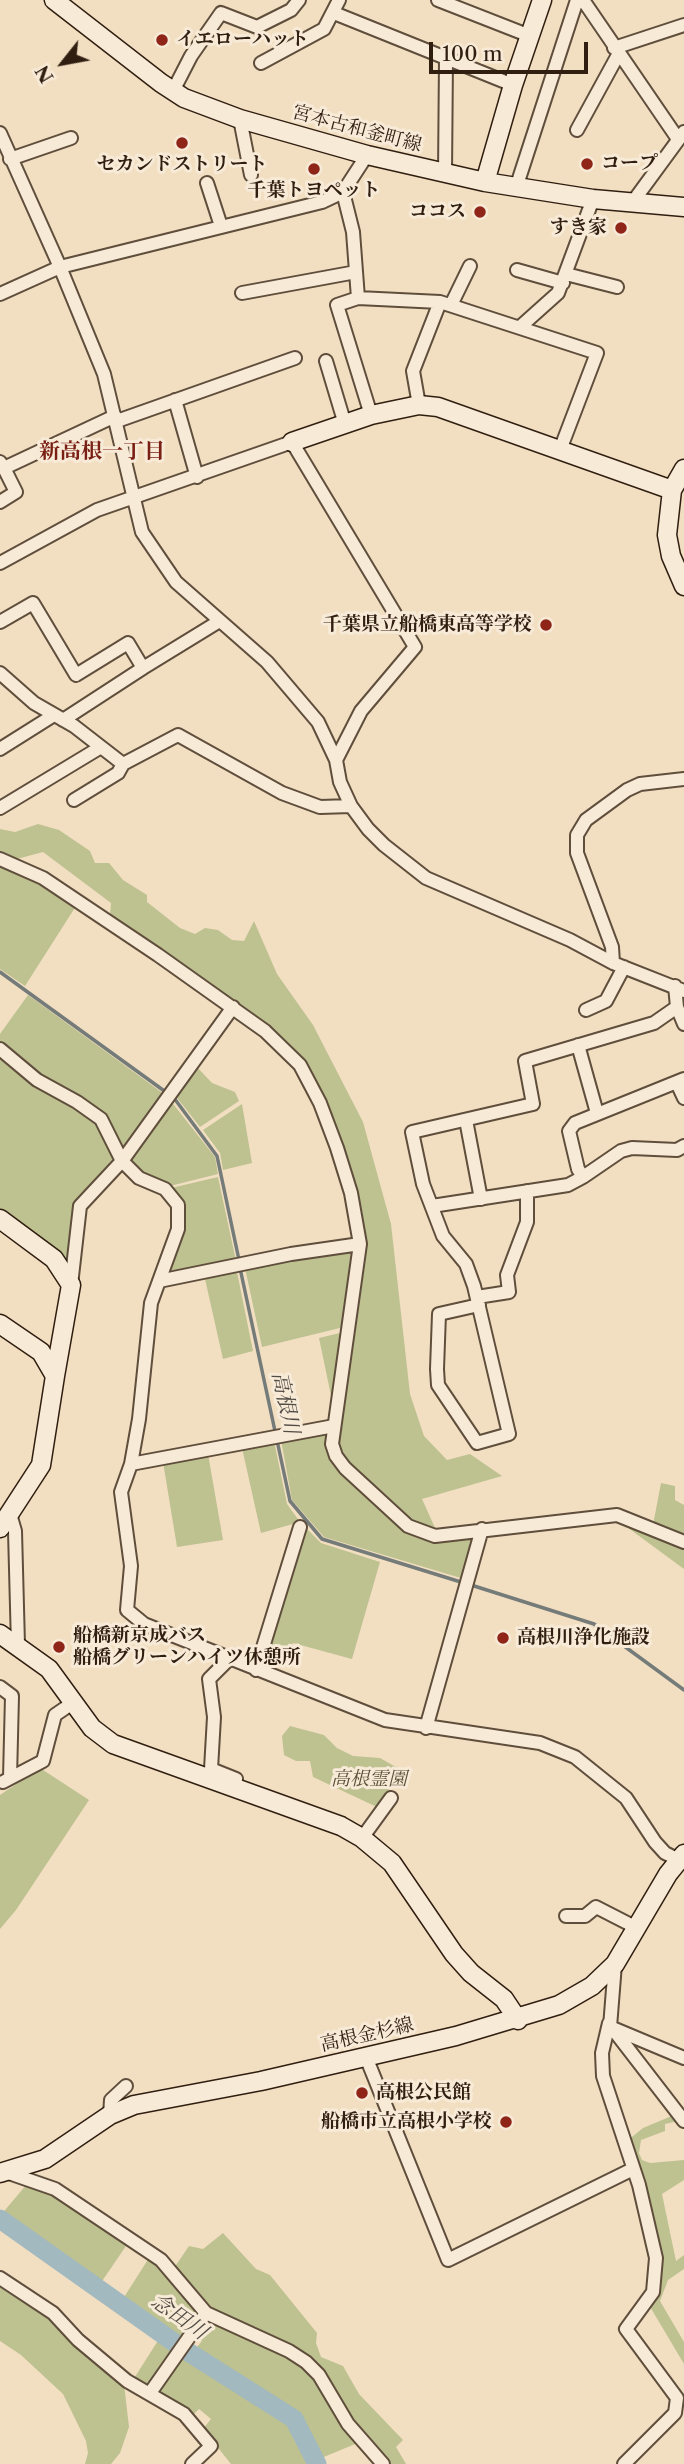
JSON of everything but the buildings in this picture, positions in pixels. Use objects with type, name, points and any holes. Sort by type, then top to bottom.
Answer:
[{"type":"street","name":"宮本古和釜町線","points":[[54,0],[130,62],[173,91],[240,119],[367,155],[485,182],[593,199],[684,207]]},
{"type":"street","points":[[173,91],[191,56],[221,13],[257,27],[291,10],[299,0]]},
{"type":"street","points":[[261,63],[324,29],[339,0]]},
{"type":"street","points":[[438,0],[530,36]]},
{"type":"street","points":[[485,182],[513,85],[542,0]]},
{"type":"street","points":[[516,188],[577,0]]},
{"type":"street","points":[[583,0],[616,51],[681,135],[632,203]]},
{"type":"street","points":[[334,13],[513,85]]},
{"type":"street","points":[[577,130],[616,51],[684,25]]},
{"type":"street","points":[[445,174],[446,59]]},
{"type":"street","points":[[240,119],[251,175]]},
{"type":"street","points":[[0,134],[6,156],[60,267],[104,374],[142,532],[157,557],[185,592],[267,662],[318,722],[336,760],[340,782],[351,806],[384,845],[426,878],[570,940],[619,965],[679,988],[677,1007],[684,1024]]},
{"type":"street","points":[[6,156],[71,138]]},
{"type":"street","points":[[0,294],[60,267],[322,202],[343,192],[367,155]]},
{"type":"street","points":[[207,183],[220,226]]},
{"type":"street","points":[[343,192],[353,232],[358,298]]},
{"type":"street","points":[[520,327],[558,293],[593,199]]},
{"type":"street","points":[[419,405],[413,372],[445,304],[470,266]]},
{"type":"street","points":[[517,270],[617,287]]},
{"type":"street","points":[[242,293],[356,272]]},
{"type":"street","points":[[371,415],[337,305],[358,298],[445,304],[597,353],[560,450]]},
{"type":"street","points":[[0,502],[16,492],[2,465],[116,418],[295,358]]},
{"type":"street","points":[[326,361],[344,421]]},
{"type":"street","points":[[175,400],[197,477]]},
{"type":"street","points":[[0,563],[97,510],[197,477],[344,421],[419,405],[453,411],[672,489]]},
{"type":"street","points":[[292,442],[415,647],[361,711],[336,760]]},
{"type":"street","points":[[684,469],[672,489],[667,535],[673,564],[684,586]]},
{"type":"street","points":[[0,622],[33,603],[76,675],[128,643],[142,668]]},
{"type":"street","points":[[0,749],[218,622]]},
{"type":"street","points":[[0,673],[34,703],[59,717],[124,764]]},
{"type":"street","points":[[75,800],[118,773],[124,764],[178,735],[282,793],[320,807],[351,806]]},
{"type":"street","points":[[0,808],[101,747]]},
{"type":"street","points":[[586,1010],[606,1001],[619,965],[577,853],[577,835],[586,820],[640,783],[684,779]]},
{"type":"street","points":[[0,859],[43,878],[233,1007],[265,1031],[299,1065],[315,1093],[351,1193],[360,1244],[334,1426],[332,1444],[336,1456],[408,1526],[435,1535],[617,1514],[684,1542]]},
{"type":"street","points":[[18,1646],[15,1531],[3,1516],[41,1465],[71,1284],[80,1206],[121,1161],[233,1007]]},
{"type":"street","points":[[527,1192],[527,1222],[507,1275],[509,1292],[478,1301],[439,1314],[438,1385],[477,1443],[509,1434],[478,1301],[466,1264],[443,1236],[423,1184],[412,1132],[533,1104],[525,1060],[654,1023],[677,1007]]},
{"type":"street","points":[[578,1045],[597,1113]]},
{"type":"street","points":[[0,1049],[37,1080],[101,1119],[121,1161],[139,1178],[165,1189],[178,1205],[178,1229],[151,1303],[139,1419],[131,1465],[121,1492],[131,1566],[127,1611],[144,1624],[385,1720],[540,1743],[575,1757],[626,1798],[665,1853],[682,1859]]},
{"type":"street","points":[[583,1177],[578,1169],[569,1131],[575,1123],[681,1081],[684,1098]]},
{"type":"street","points":[[466,1120],[481,1199]]},
{"type":"street","points":[[432,1206],[568,1185],[612,1157],[632,1148],[677,1150],[684,1146]]},
{"type":"street","points":[[0,1219],[54,1259],[71,1284]]},
{"type":"street","points":[[159,1281],[360,1244]]},
{"type":"street","points":[[0,1324],[41,1352],[55,1376]]},
{"type":"street","points":[[131,1465],[334,1426]]},
{"type":"street","points":[[256,1670],[300,1527]]},
{"type":"street","points":[[426,1728],[482,1530]]},
{"type":"street","points":[[0,1634],[49,1669],[92,1728],[113,1744],[341,1826],[362,1838],[392,1863],[454,1954],[471,1973],[504,1999],[518,2020]]},
{"type":"street","points":[[229,1659],[209,1679],[214,1717],[211,1769],[236,1779],[233,1788]]},
{"type":"street","points":[[0,1687],[12,1696],[6,1780],[43,1761],[55,1715],[74,1702]]},
{"type":"street","points":[[362,1838],[391,1798]]},
{"type":"street","name":"高根金杉線","points":[[3,2172],[45,2159],[110,2115],[134,2105],[261,2081],[518,2020],[573,1998],[604,1977],[615,1964],[682,1859]]},
{"type":"street","points":[[566,1916],[585,1916],[596,1907],[636,1928]]},
{"type":"street","points":[[615,1964],[611,2027],[602,2053],[603,2076],[652,2233],[656,2276],[645,2307],[626,2329],[677,2398],[675,2413],[624,2464]]},
{"type":"street","points":[[611,2027],[684,2058]]},
{"type":"street","points":[[611,2027],[684,2121]]},
{"type":"street","points":[[366,2057],[447,2260],[633,2169]]},
{"type":"street","points":[[110,2115],[111,2100],[126,2086]]},
{"type":"street","points":[[3,2172],[55,2189],[161,2260],[206,2313],[289,2351],[306,2362],[319,2375],[348,2424],[383,2464]]},
{"type":"street","points":[[0,2278],[53,2314],[78,2340],[127,2381],[184,2414],[211,2446],[192,2464]]},
{"type":"street","points":[[150,2393],[206,2313]]},
{"type":"green space","points":[[38,824],[59,830],[90,851],[95,863],[109,863],[123,880],[147,895],[147,902],[180,928],[195,934],[205,928],[218,930],[232,940],[244,941],[254,921],[277,974],[313,1025],[363,1122],[391,1224],[410,1394],[424,1436],[447,1460],[470,1454],[502,1476],[422,1499],[436,1530],[419,1527],[349,1465],[336,1444],[364,1243],[302,1062],[110,916],[111,903],[43,852],[17,859],[0,854],[0,829],[15,832]]},
{"type":"green space","points":[[0,864],[41,884],[76,906],[25,986],[0,969]]},
{"type":"green space","points":[[28,995],[164,1094],[121,1151],[103,1116],[56,1089],[0,1044],[0,1034]]},
{"type":"green space","points":[[0,1054],[34,1083],[95,1123],[114,1158],[77,1199],[71,1262],[66,1263],[0,1213]]},
{"type":"green space","points":[[196,1066],[212,1083],[235,1092],[239,1101],[200,1127],[174,1094]]},
{"type":"green space","points":[[170,1100],[215,1157],[218,1174],[170,1186],[145,1173],[126,1157]]},
{"type":"green space","points":[[242,1104],[252,1163],[223,1170],[220,1153],[203,1130]]},
{"type":"green space","points":[[218,1177],[236,1261],[173,1272],[170,1264],[181,1230],[171,1188]]},
{"type":"green space","points":[[355,1250],[344,1327],[262,1347],[245,1268]]},
{"type":"green space","points":[[237,1272],[253,1351],[223,1359],[205,1279]]},
{"type":"green space","points":[[344,1332],[334,1410],[319,1338]]},
{"type":"green space","points":[[330,1430],[329,1447],[404,1528],[477,1534],[464,1579],[324,1537],[292,1500],[281,1440]]},
{"type":"green space","points":[[274,1441],[287,1504],[300,1522],[261,1533],[242,1448]]},
{"type":"green space","points":[[208,1454],[223,1540],[177,1547],[163,1462]]},
{"type":"green space","points":[[661,1483],[675,1486],[675,1500],[684,1505],[684,1537],[653,1525]]},
{"type":"green space","points":[[616,1519],[684,1546],[684,1569]]},
{"type":"green space","points":[[305,1527],[321,1543],[380,1562],[352,1659],[293,1643],[285,1659],[266,1654]]},
{"type":"green space","name":"高根霊園","points":[[290,1726],[324,1735],[337,1748],[353,1756],[380,1758],[401,1770],[379,1808],[313,1777],[310,1761],[296,1761],[284,1755],[282,1736]]},
{"type":"green space","points":[[40,1768],[89,1800],[16,1910],[0,1929],[0,1795]]},
{"type":"green space","points":[[674,2115],[678,2121],[665,2124],[665,2131],[641,2140],[639,2153],[642,2160],[650,2163],[684,2160],[684,2180],[662,2194],[676,2261],[684,2255],[684,2269],[668,2280],[660,2301],[684,2342],[684,2364],[649,2305],[657,2290],[627,2141],[643,2128]]},
{"type":"green space","points":[[27,2184],[51,2191],[126,2246],[96,2290],[0,2226],[0,2216]]},
{"type":"green space","points":[[223,2233],[256,2269],[270,2275],[317,2333],[316,2343],[321,2357],[343,2366],[359,2394],[403,2440],[396,2447],[406,2464],[386,2464],[320,2374],[207,2311],[174,2268],[189,2246],[203,2249]]},
{"type":"green space","points":[[149,2258],[160,2264],[201,2312],[181,2342],[119,2305]]},
{"type":"green space","points":[[0,2281],[52,2316],[124,2384],[129,2427],[120,2453],[111,2464],[85,2464],[88,2453],[86,2441],[63,2394],[21,2355],[0,2341]]},
{"type":"green space","points":[[206,2317],[287,2353],[317,2377],[360,2442],[319,2459],[293,2413],[192,2353],[202,2341],[193,2335]]},
{"type":"green space","points":[[159,2339],[175,2349],[146,2387],[133,2380]]},
{"type":"green space","points":[[180,2352],[289,2420],[314,2464],[231,2464],[203,2429],[211,2419],[199,2409],[192,2416],[158,2392],[160,2382]]},
{"type":"waterway","name":"高根川","points":[[0,972],[174,1098],[217,1156],[239,1260]]},
{"type":"waterway","name":"高根川","points":[[240,1268],[290,1501],[322,1539],[464,1583]]},
{"type":"waterway","name":"高根川","points":[[471,1585],[594,1624],[684,1690]]},
{"type":"waterway","name":"念田川","points":[[0,2219],[182,2348],[294,2419],[317,2464]]},
{"type":"place","name":"イエローハット","points":[[162,40]]},
{"type":"place","name":"セカンドストリート","points":[[182,143]]},
{"type":"place","name":"コープ","points":[[587,164]]},
{"type":"place","name":"千葉トヨペット","points":[[314,169]]},
{"type":"place","name":"ココス","points":[[480,212]]},
{"type":"place","name":"すき家","points":[[621,228]]},
{"type":"place","name":"千葉県立船橋東高等学校","points":[[546,625]]},
{"type":"place","name":"高根川浄化施設","points":[[503,1638]]},
{"type":"place","name":"船橋新京成バス 船橋グリーンハイツ休憩所","points":[[59,1647]]},
{"type":"place","name":"高根公民館","points":[[362,2093]]},
{"type":"place","name":"船橋市立高根小学校","points":[[506,2122]]},
{"type":"district","name":"新高根一丁目","points":[[102,452]]}]
